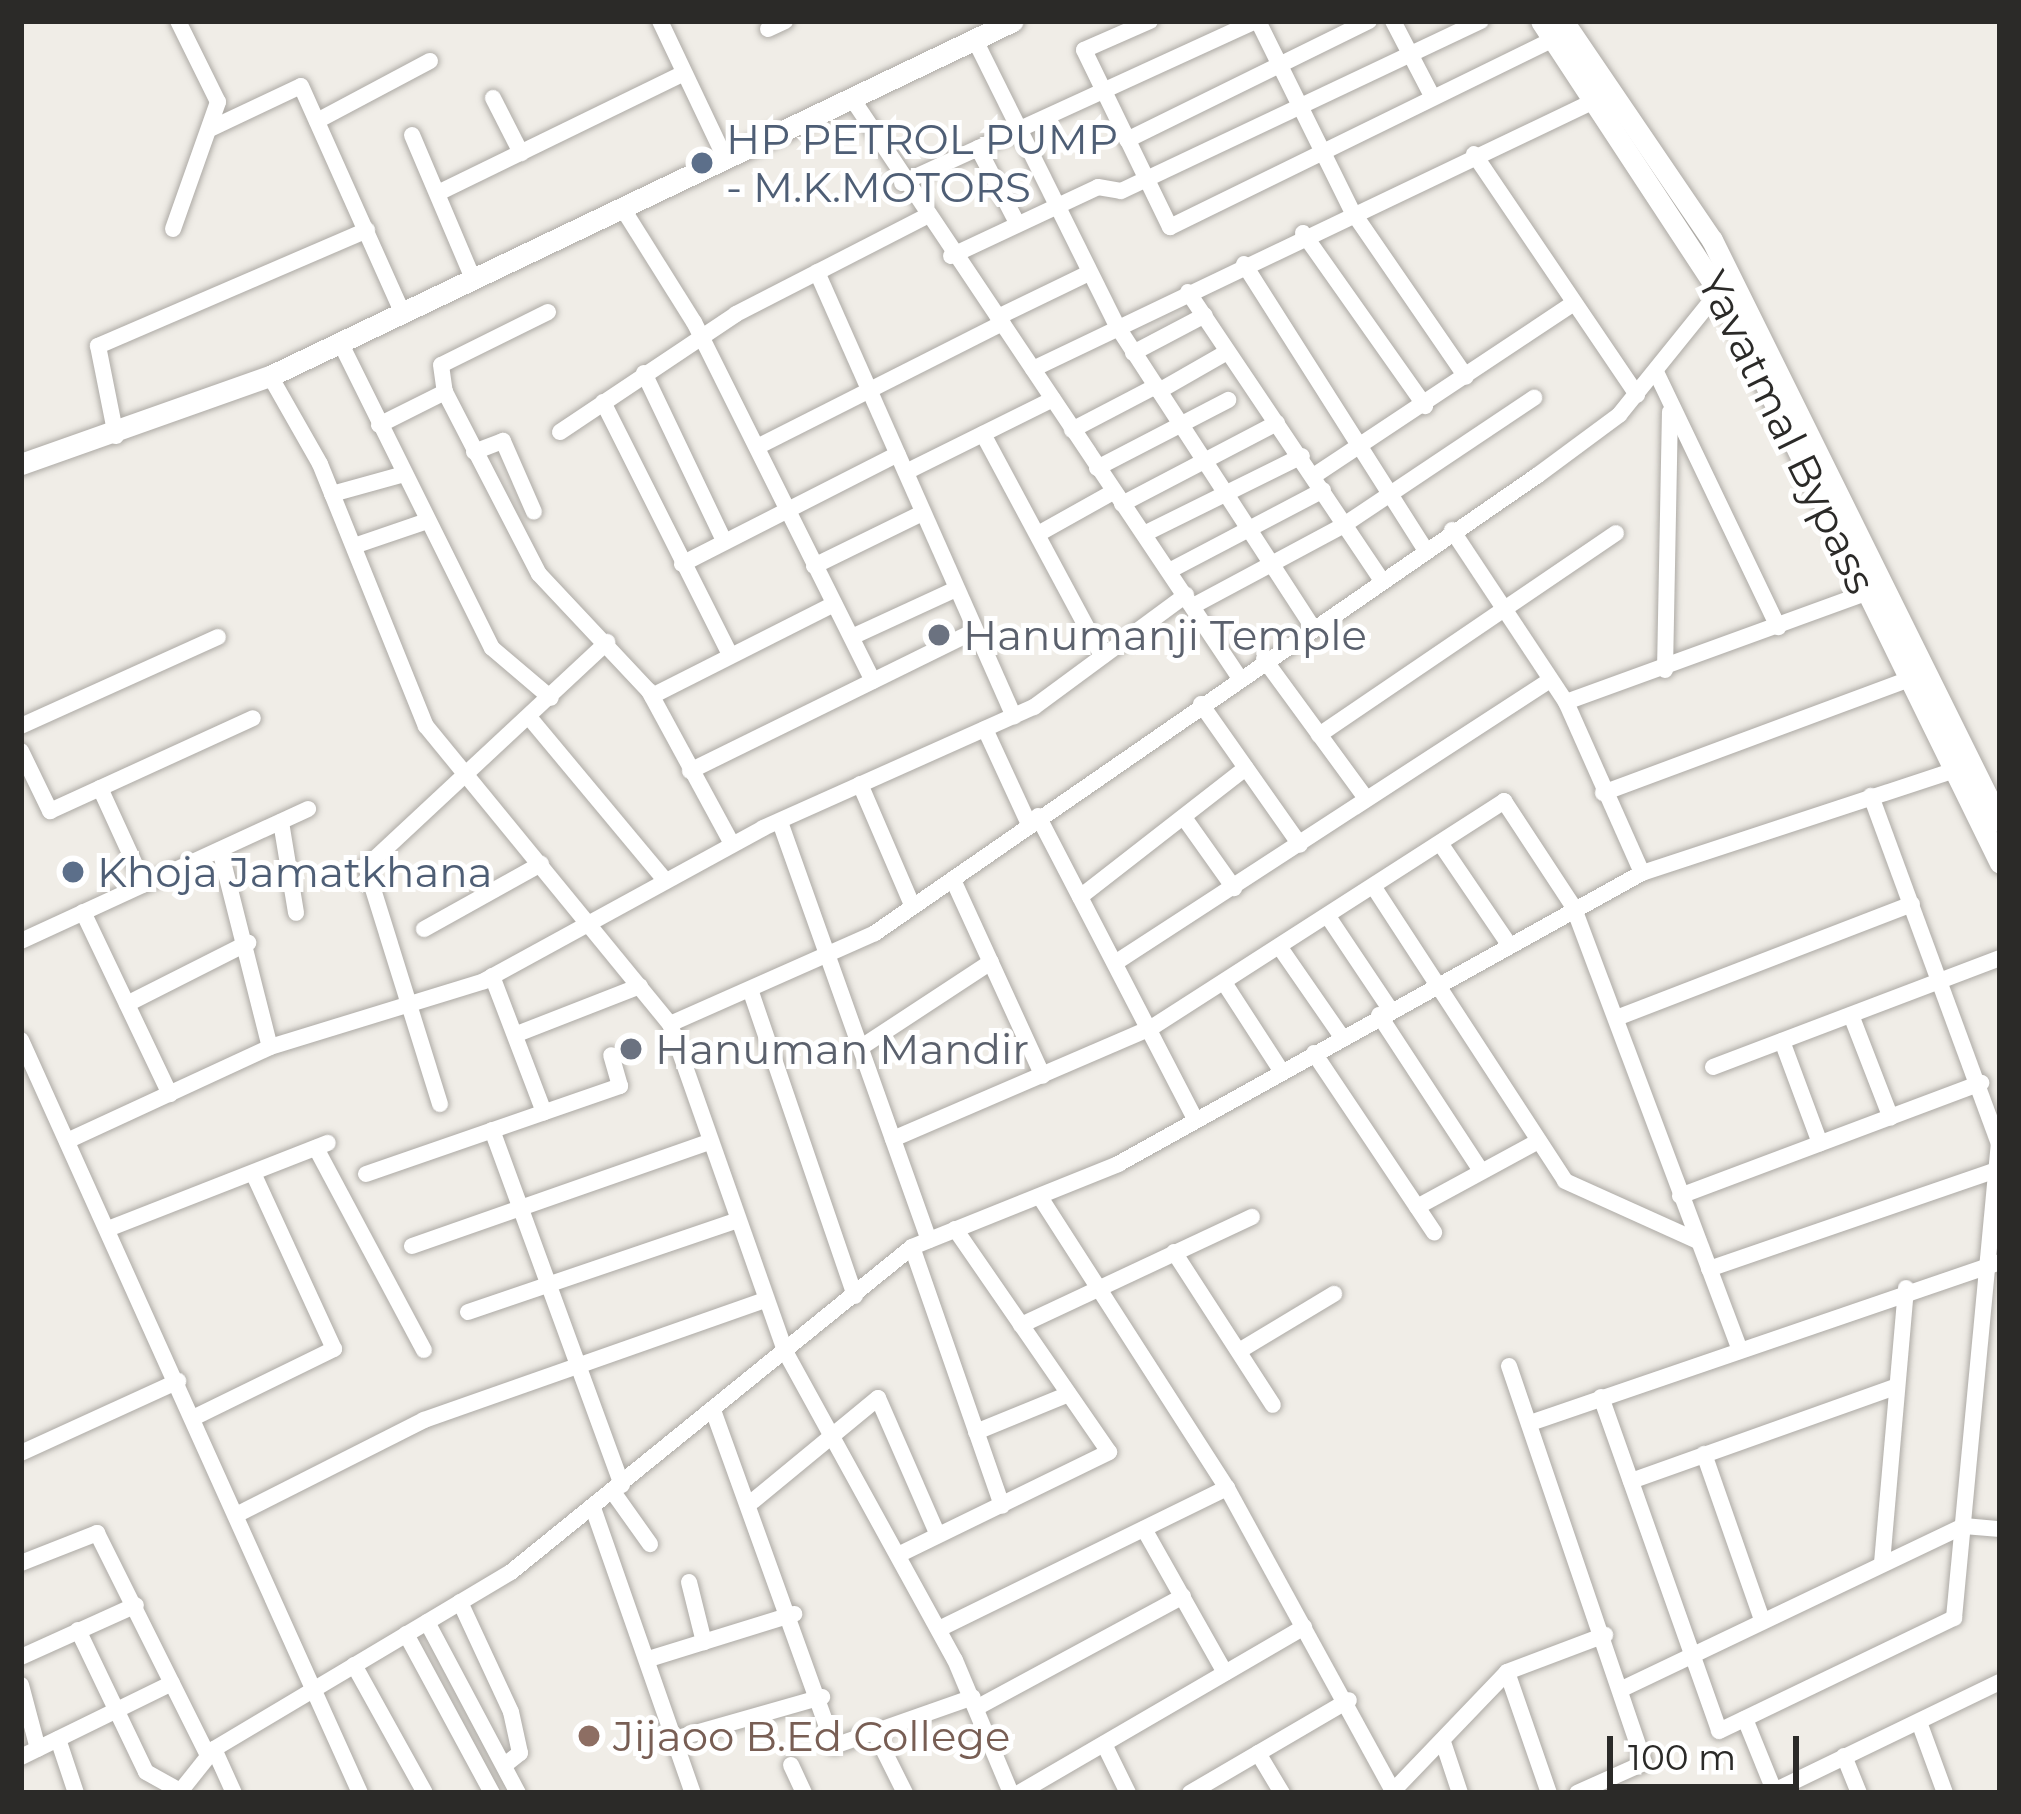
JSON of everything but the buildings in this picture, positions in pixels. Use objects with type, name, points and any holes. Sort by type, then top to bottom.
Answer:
[{"type":"main road","points":[[21,464],[116,436],[270,376],[1008,22]]},
{"type":"main road","name":"Yavatmal Bypass","points":[[1552,27],[1596,100],[1726,285],[1866,593],[2000,863]]},
{"type":"main road","name":"Yavatmal Bypass","points":[[1552,27],[1726,285],[2000,821]]},
{"type":"street","points":[[173,229],[218,102],[178,21]]},
{"type":"street","points":[[659,21],[726,160]]},
{"type":"street","points":[[1150,21],[1084,50],[1144,180],[1172,226],[1552,27]]},
{"type":"street","points":[[902,183],[1257,21],[1352,211],[1466,377]]},
{"type":"street","points":[[1127,140],[1369,21]]},
{"type":"street","points":[[1393,21],[1431,94]]},
{"type":"street","points":[[951,256],[1053,205],[1144,180],[1481,21]]},
{"type":"street","points":[[975,40],[1117,326],[1312,626]]},
{"type":"street","points":[[317,121],[430,61]]},
{"type":"street","points":[[440,192],[684,73]]},
{"type":"street","points":[[212,128],[301,86],[403,314]]},
{"type":"street","points":[[493,98],[521,153]]},
{"type":"street","points":[[853,100],[922,218],[1000,320],[1239,677]]},
{"type":"street","points":[[1033,369],[1304,233],[1596,100]]},
{"type":"street","points":[[412,135],[474,281]]},
{"type":"street","points":[[978,148],[1017,223]]},
{"type":"street","points":[[1474,154],[1637,395]]},
{"type":"street","points":[[623,209],[701,337],[873,681]]},
{"type":"street","points":[[560,432],[701,337],[922,218]]},
{"type":"street","points":[[116,436],[98,346],[367,230]]},
{"type":"street","points":[[1304,233],[1425,406]]},
{"type":"street","points":[[1244,263],[1369,448],[1425,549]]},
{"type":"street","points":[[817,272],[1014,716]]},
{"type":"street","points":[[757,447],[873,391],[1089,273]]},
{"type":"street","points":[[670,1024],[752,995],[832,957],[954,882],[1033,819],[1453,530],[1637,395],[1726,285]]},
{"type":"street","points":[[1188,292],[1302,455],[1381,579]]},
{"type":"street","points":[[1169,571],[1319,483],[1572,304]]},
{"type":"street","points":[[548,312],[441,365],[445,392],[539,574],[652,696],[732,844]]},
{"type":"street","points":[[1133,353],[1204,315]]},
{"type":"street","points":[[341,344],[492,648],[551,698]]},
{"type":"street","points":[[1072,430],[1227,352]]},
{"type":"street","points":[[1656,372],[1778,627]]},
{"type":"street","points":[[644,373],[724,541]]},
{"type":"street","points":[[270,376],[332,494],[426,726],[670,1024],[706,1143],[786,1354],[938,1629],[1015,1793],[1304,1627]]},
{"type":"street","points":[[379,425],[445,392]]},
{"type":"street","points":[[67,1141],[270,1047],[410,1012],[492,976],[663,878],[1014,716],[1190,601],[1343,525],[1534,398]]},
{"type":"street","points":[[906,472],[1052,399]]},
{"type":"street","points":[[1097,468],[1228,400]]},
{"type":"street","points":[[603,402],[730,655]]},
{"type":"street","points":[[1665,670],[1670,405]]},
{"type":"street","points":[[1038,534],[1206,460],[1277,423]]},
{"type":"street","points":[[983,434],[1102,656]]},
{"type":"street","points":[[474,452],[503,441],[534,512]]},
{"type":"street","points":[[682,564],[785,507],[898,454]]},
{"type":"street","points":[[1144,534],[1302,455]]},
{"type":"street","points":[[332,494],[404,474]]},
{"type":"street","points":[[814,566],[922,513]]},
{"type":"street","points":[[354,546],[427,521]]},
{"type":"street","points":[[1453,530],[1544,684],[1566,702],[1642,873]]},
{"type":"street","points":[[1319,735],[1616,533]]},
{"type":"street","points":[[852,637],[956,589]]},
{"type":"street","points":[[1566,702],[1665,670],[1866,593]]},
{"type":"street","points":[[652,696],[834,604]]},
{"type":"street","points":[[690,771],[974,631]]},
{"type":"street","points":[[21,726],[218,637]]},
{"type":"street","points":[[440,1104],[366,867],[607,643]]},
{"type":"street","points":[[1264,659],[1365,797]]},
{"type":"street","points":[[1603,794],[1909,679]]},
{"type":"street","points":[[1115,963],[1544,684]]},
{"type":"street","points":[[1201,704],[1300,845]]},
{"type":"street","points":[[529,717],[663,878]]},
{"type":"street","points":[[21,752],[50,812],[253,718]]},
{"type":"street","points":[[986,729],[1151,1028],[1196,1121]]},
{"type":"street","points":[[1080,897],[1246,768]]},
{"type":"street","points":[[78,1630],[151,1778],[180,1792],[211,1751],[460,1602],[593,1508],[920,1244],[1040,1197],[1196,1121],[1506,940],[1642,873],[1955,770]]},
{"type":"street","points":[[860,784],[912,905]]},
{"type":"street","points":[[100,788],[144,884]]},
{"type":"street","points":[[1601,1397],[1687,1653],[1719,1731],[1954,1618],[1992,1262],[1996,1170],[1981,1083],[1871,796]]},
{"type":"street","points":[[893,1139],[1151,1028],[1375,889],[1504,800],[1573,906],[1739,1347]]},
{"type":"street","points":[[21,941],[308,809]]},
{"type":"street","points":[[1185,819],[1234,888]]},
{"type":"street","points":[[281,822],[296,913]]},
{"type":"street","points":[[780,823],[863,1046],[1002,1506]]},
{"type":"street","points":[[1440,843],[1506,940]]},
{"type":"street","points":[[220,850],[248,943],[270,1047]]},
{"type":"street","points":[[424,929],[541,864]]},
{"type":"street","points":[[954,882],[1043,1076]]},
{"type":"street","points":[[1375,889],[1533,1144],[1556,1155],[1570,1186],[1698,1241]]},
{"type":"street","points":[[1618,1017],[1912,904]]},
{"type":"street","points":[[83,912],[170,1094]]},
{"type":"street","points":[[1329,918],[1481,1171]]},
{"type":"street","points":[[127,1004],[248,943]]},
{"type":"street","points":[[1281,949],[1342,1037]]},
{"type":"street","points":[[1713,1067],[2000,958]]},
{"type":"street","points":[[863,1046],[991,962]]},
{"type":"street","points":[[492,976],[544,1112]]},
{"type":"street","points":[[1225,984],[1282,1072]]},
{"type":"street","points":[[517,1034],[640,986]]},
{"type":"street","points":[[752,995],[855,1296]]},
{"type":"street","points":[[1852,1015],[1891,1118]]},
{"type":"street","points":[[21,1040],[239,1513],[361,1793]]},
{"type":"street","points":[[1782,1041],[1820,1143]]},
{"type":"street","points":[[1314,1053],[1434,1232]]},
{"type":"street","points":[[366,1174],[620,1086],[611,1055]]},
{"type":"street","points":[[1680,1196],[1981,1083]]},
{"type":"street","points":[[492,1130],[578,1365],[617,1488],[650,1544]]},
{"type":"street","points":[[412,1246],[706,1143]]},
{"type":"street","points":[[1417,1207],[1533,1144]]},
{"type":"street","points":[[108,1229],[322,1146],[348,1212],[424,1350]]},
{"type":"street","points":[[1709,1269],[1996,1170]]},
{"type":"street","points":[[195,1417],[334,1348],[253,1173]]},
{"type":"street","points":[[1040,1197],[1094,1288],[1227,1488],[1349,1700],[1394,1792],[1444,1745],[1507,1672],[1605,1635]]},
{"type":"street","points":[[1021,1325],[1252,1217]]},
{"type":"street","points":[[468,1312],[734,1222]]},
{"type":"street","points":[[898,1555],[936,1531],[1002,1506],[1108,1451],[955,1229]]},
{"type":"street","points":[[1174,1252],[1273,1405]]},
{"type":"street","points":[[1535,1421],[1906,1288],[1992,1262]]},
{"type":"street","points":[[1882,1563],[1906,1288]]},
{"type":"street","points":[[1239,1352],[1334,1294]]},
{"type":"street","points":[[239,1513],[424,1420],[764,1300]]},
{"type":"street","points":[[1510,1366],[1535,1421],[1644,1762],[1577,1793]]},
{"type":"street","points":[[21,1453],[178,1381]]},
{"type":"street","points":[[1631,1481],[1895,1388]]},
{"type":"street","points":[[976,1432],[1069,1394]]},
{"type":"street","points":[[753,1502],[883,1399],[936,1531]]},
{"type":"street","points":[[714,1413],[794,1614],[823,1697],[834,1746],[877,1737],[975,1702],[1183,1596]]},
{"type":"street","points":[[1704,1454],[1761,1617]]},
{"type":"street","points":[[938,1629],[1227,1488]]},
{"type":"street","points":[[593,1508],[652,1658],[693,1793]]},
{"type":"street","points":[[1622,1689],[1761,1617],[1964,1526],[2000,1529]]},
{"type":"street","points":[[1144,1529],[1225,1673]]},
{"type":"street","points":[[21,1563],[97,1533],[234,1793]]},
{"type":"street","points":[[689,1582],[704,1642]]},
{"type":"street","points":[[460,1602],[511,1712],[520,1753],[506,1763]]},
{"type":"street","points":[[21,1657],[136,1605]]},
{"type":"street","points":[[652,1658],[794,1614]]},
{"type":"street","points":[[427,1622],[518,1793]]},
{"type":"street","points":[[406,1634],[492,1793]]},
{"type":"street","points":[[354,1665],[425,1793]]},
{"type":"street","points":[[1507,1672],[1549,1793]]},
{"type":"street","points":[[21,1684],[30,1752],[172,1683]]},
{"type":"street","points":[[1745,1719],[1774,1792],[1844,1756],[1998,1690]]},
{"type":"street","points":[[678,1738],[823,1697]]},
{"type":"street","points":[[1190,1793],[1349,1700]]},
{"type":"street","points":[[1919,1722],[1945,1793]]},
{"type":"street","points":[[877,1737],[904,1793]]},
{"type":"street","points":[[58,1739],[76,1793]]},
{"type":"street","points":[[1104,1744],[1128,1793]]},
{"type":"street","points":[[1444,1745],[1460,1793]]},
{"type":"street","points":[[1258,1754],[1282,1793]]},
{"type":"street","points":[[1844,1756],[1859,1793]]},
{"type":"street","points":[[791,1765],[804,1793]]},
{"type":"place","name":"HP PETROL PUMP - M.K.MOTORS","points":[[702,163]]},
{"type":"place","name":"Hanumanji Temple","points":[[939,635]]},
{"type":"place","name":"Khoja Jamatkhana","points":[[73,872]]},
{"type":"place","name":"Hanuman Mandir","points":[[631,1049]]},
{"type":"place","name":"Jijaoo B.Ed College","points":[[589,1736]]}]
